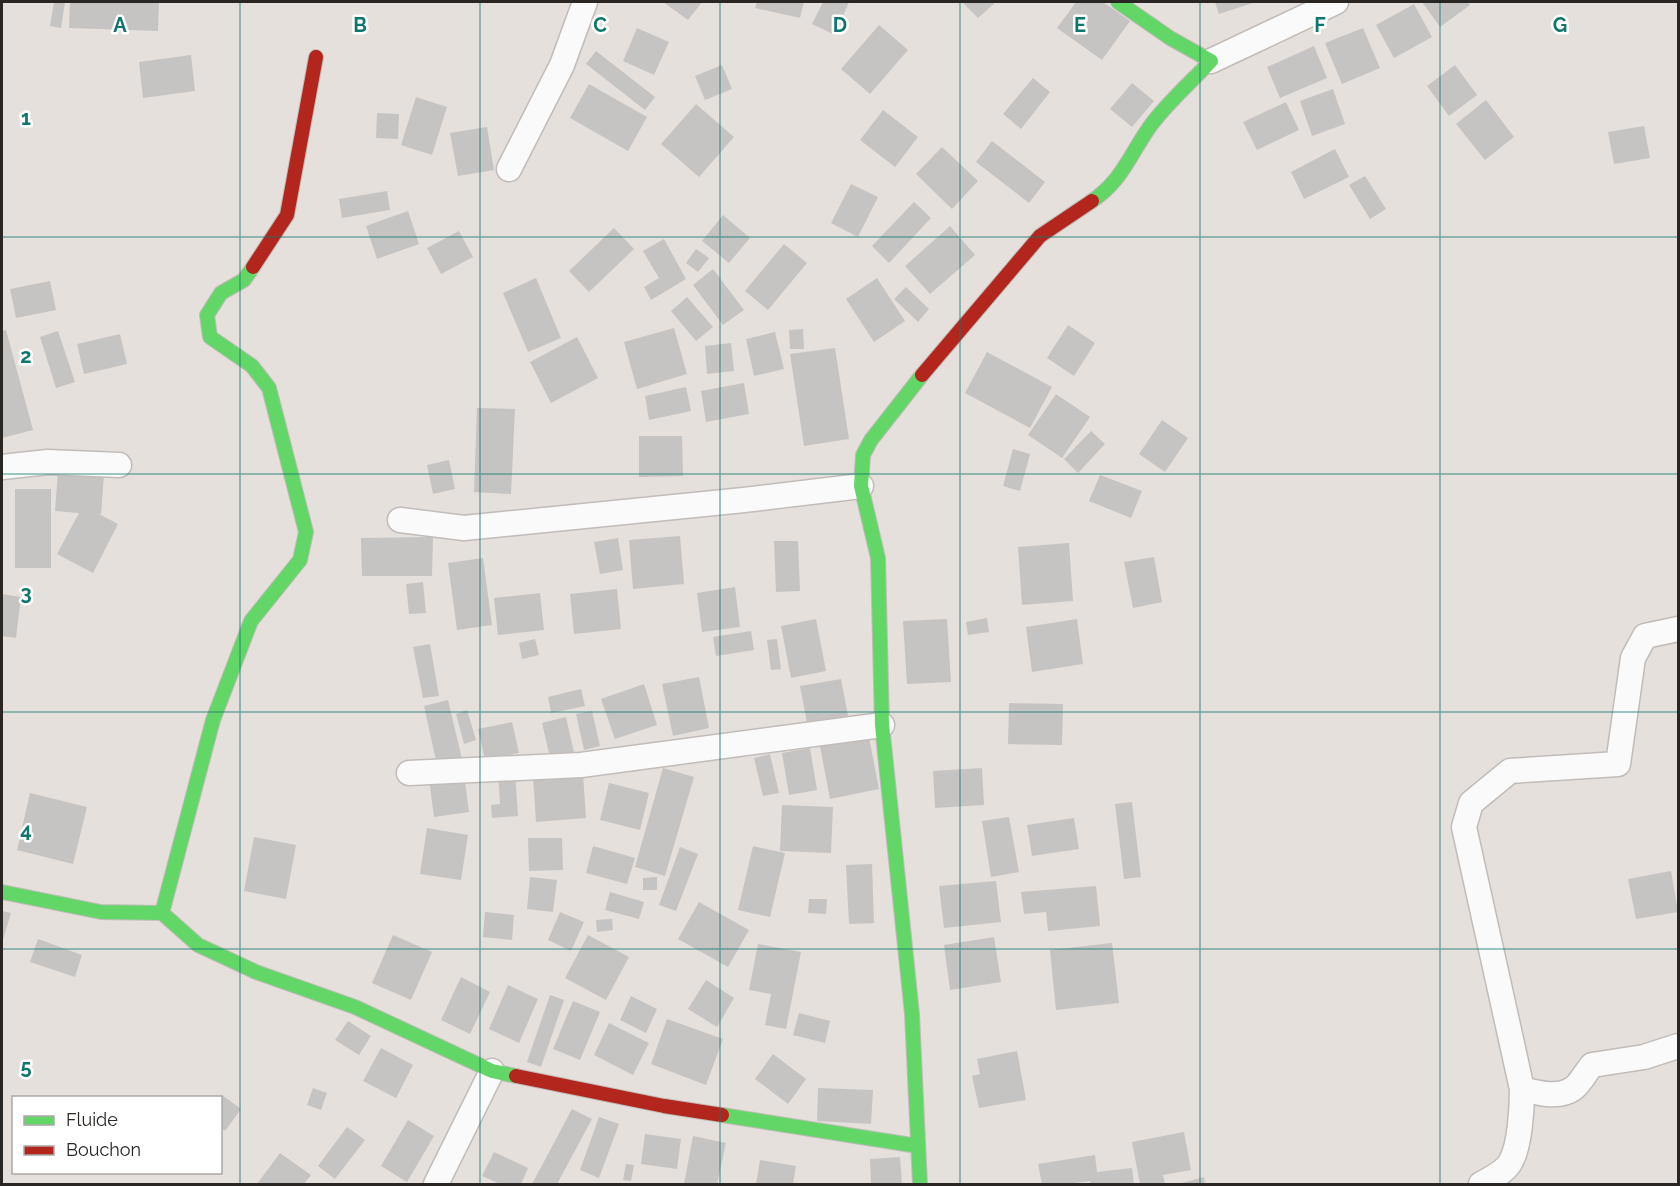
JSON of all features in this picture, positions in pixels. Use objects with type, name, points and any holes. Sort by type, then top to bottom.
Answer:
[{"type":"street","points":[[509,169],[562,65],[585,2]]},
{"type":"street","points":[[1118,2],[1170,38],[1210,61]]},
{"type":"street","points":[[920,1185],[912,1014],[882,725],[878,558],[861,486],[863,455],[871,440],[935,359],[1040,236],[1106,191],[1122,173],[1153,123],[1210,61],[1336,2]]},
{"type":"street","points":[[162,913],[213,720],[251,621],[300,560],[306,532],[269,388],[252,366],[210,337],[207,315],[221,293],[243,280],[287,215],[316,57]]},
{"type":"street","points":[[2,467],[48,462],[119,465]]},
{"type":"street","points":[[400,520],[464,528],[861,486]]},
{"type":"street","points":[[1481,1185],[1504,1170],[1512,1161],[1522,1116],[1522,1089],[1464,827],[1471,803],[1510,771],[1618,764],[1633,658],[1645,636],[1678,629]]},
{"type":"street","points":[[409,773],[581,765],[882,725]]},
{"type":"street","points":[[2,892],[101,912],[162,913],[198,945],[256,972],[355,1007],[492,1071],[664,1106],[918,1146]]},
{"type":"street","points":[[1522,1089],[1547,1095],[1561,1093],[1573,1089],[1592,1065],[1644,1057],[1678,1046]]},
{"type":"street","points":[[436,1185],[492,1071]]},
{"type":"building","points":[[54,2],[65,2],[61,28],[50,26]]},
{"type":"building","points":[[70,2],[159,2],[158,31],[69,28]]},
{"type":"building","points":[[663,2],[702,2],[688,20]]},
{"type":"building","points":[[757,2],[804,2],[800,18],[755,8]]},
{"type":"building","points":[[823,2],[849,2],[835,35],[812,24]]},
{"type":"building","points":[[962,2],[996,2],[978,18]]},
{"type":"building","points":[[1076,2],[1103,2],[1130,21],[1102,60],[1057,28]]},
{"type":"building","points":[[1215,2],[1256,2],[1219,14]]},
{"type":"building","points":[[1422,2],[1467,2],[1470,5],[1440,27]]},
{"type":"building","points":[[1414,4],[1432,37],[1394,58],[1376,25]]},
{"type":"building","points":[[879,25],[908,50],[870,94],[841,69]]},
{"type":"building","points":[[637,28],[669,42],[654,75],[623,61]]},
{"type":"building","points":[[1363,28],[1380,68],[1342,84],[1325,43]]},
{"type":"building","points":[[1314,46],[1327,78],[1280,98],[1267,67]]},
{"type":"building","points":[[596,51],[655,97],[645,110],[586,64]]},
{"type":"building","points":[[191,55],[195,91],[143,98],[139,62]]},
{"type":"building","points":[[722,65],[732,89],[705,100],[695,76]]},
{"type":"building","points":[[1455,65],[1477,95],[1449,116],[1427,86]]},
{"type":"building","points":[[1033,78],[1050,92],[1021,129],[1003,114]]},
{"type":"building","points":[[1132,83],[1154,101],[1132,127],[1110,109]]},
{"type":"building","points":[[589,84],[647,117],[628,151],[570,118]]},
{"type":"building","points":[[1333,89],[1345,124],[1312,136],[1300,101]]},
{"type":"building","points":[[416,97],[447,107],[432,155],[401,145]]},
{"type":"building","points":[[1486,100],[1514,137],[1485,160],[1456,124]]},
{"type":"building","points":[[1286,102],[1299,130],[1257,150],[1243,122]]},
{"type":"building","points":[[696,104],[734,137],[699,177],[661,144]]},
{"type":"building","points":[[883,110],[918,137],[895,167],[860,140]]},
{"type":"building","points":[[377,113],[399,114],[398,139],[376,138]]},
{"type":"building","points":[[1644,126],[1650,158],[1614,164],[1608,132]]},
{"type":"building","points":[[487,127],[494,170],[458,176],[450,133]]},
{"type":"building","points":[[992,141],[1045,182],[1029,203],[976,162]]},
{"type":"building","points":[[942,147],[978,181],[952,209],[916,174]]},
{"type":"building","points":[[1335,149],[1349,177],[1304,199],[1291,172]]},
{"type":"building","points":[[1365,176],[1386,209],[1370,219],[1349,185]]},
{"type":"building","points":[[851,184],[878,197],[858,237],[831,223]]},
{"type":"building","points":[[387,191],[390,210],[342,218],[339,199]]},
{"type":"building","points":[[914,202],[931,218],[889,263],[872,246]]},
{"type":"building","points":[[408,211],[419,244],[377,259],[366,226]]},
{"type":"building","points":[[723,215],[750,238],[729,263],[702,241]]},
{"type":"building","points":[[950,226],[975,255],[930,294],[905,266]]},
{"type":"building","points":[[614,228],[634,249],[589,292],[569,271]]},
{"type":"building","points":[[459,231],[473,257],[441,274],[427,248]]},
{"type":"building","points":[[664,239],[686,279],[651,300],[644,287],[659,278],[643,251]]},
{"type":"building","points":[[784,244],[807,263],[768,310],[745,291]]},
{"type":"building","points":[[696,249],[709,258],[698,272],[686,263]]},
{"type":"building","points":[[713,269],[744,310],[723,325],[693,285]]},
{"type":"building","points":[[536,278],[561,338],[528,352],[503,293]]},
{"type":"building","points":[[877,278],[905,321],[874,342],[846,299]]},
{"type":"building","points":[[50,281],[56,310],[16,318],[10,289]]},
{"type":"building","points":[[906,287],[929,309],[918,322],[894,299]]},
{"type":"building","points":[[687,297],[713,327],[696,341],[671,311]]},
{"type":"building","points":[[1068,325],[1095,343],[1074,376],[1047,358]]},
{"type":"building","points":[[674,328],[687,374],[637,389],[624,342]]},
{"type":"building","points":[[803,329],[804,349],[790,349],[789,330]]},
{"type":"building","points":[[6,330],[33,430],[2,438],[2,331]]},
{"type":"building","points":[[58,331],[75,382],[56,388],[40,337]]},
{"type":"building","points":[[775,332],[784,369],[754,376],[746,339]]},
{"type":"building","points":[[120,334],[127,364],[84,374],[77,344]]},
{"type":"building","points":[[577,337],[598,378],[551,403],[530,362]]},
{"type":"building","points":[[731,343],[734,371],[707,374],[705,346]]},
{"type":"building","points":[[835,348],[849,439],[804,446],[790,354]]},
{"type":"building","points":[[987,352],[1052,387],[1030,428],[965,393]]},
{"type":"building","points":[[744,383],[749,414],[706,422],[701,391]]},
{"type":"building","points":[[686,387],[691,411],[649,420],[645,396]]},
{"type":"building","points":[[1056,394],[1090,417],[1062,458],[1028,435]]},
{"type":"building","points":[[477,408],[515,409],[511,494],[474,492]]},
{"type":"building","points":[[1162,420],[1188,438],[1165,472],[1139,454]]},
{"type":"building","points":[[1091,431],[1105,444],[1078,473],[1064,459]]},
{"type":"building","points":[[639,436],[682,436],[683,476],[639,477]]},
{"type":"building","points":[[1013,449],[1030,454],[1020,491],[1003,486]]},
{"type":"building","points":[[449,460],[455,489],[433,494],[427,465]]},
{"type":"building","points":[[58,471],[104,475],[101,514],[99,514],[118,524],[93,573],[57,554],[79,513],[55,511]]},
{"type":"building","points":[[1100,475],[1142,491],[1131,518],[1089,501]]},
{"type":"building","points":[[15,489],[51,489],[51,568],[15,568]]},
{"type":"building","points":[[680,536],[684,584],[633,589],[629,540]]},
{"type":"building","points":[[433,537],[432,576],[362,576],[361,538]]},
{"type":"building","points":[[618,538],[623,570],[600,574],[594,542]]},
{"type":"building","points":[[774,541],[798,541],[800,591],[776,592]]},
{"type":"building","points":[[1069,543],[1073,601],[1022,605],[1018,547]]},
{"type":"building","points":[[1154,557],[1162,602],[1133,608],[1124,562]]},
{"type":"building","points":[[483,558],[492,625],[457,630],[448,563]]},
{"type":"building","points":[[423,582],[426,613],[409,614],[406,584]]},
{"type":"building","points":[[735,587],[740,627],[702,632],[697,593]]},
{"type":"building","points":[[617,589],[621,629],[574,634],[570,594]]},
{"type":"building","points":[[540,593],[544,630],[498,635],[494,598]]},
{"type":"building","points":[[2,594],[21,597],[16,638],[2,636]]},
{"type":"building","points":[[987,618],[989,632],[968,635],[966,622]]},
{"type":"building","points":[[816,619],[826,671],[791,678],[781,626]]},
{"type":"building","points":[[947,619],[951,682],[907,684],[903,621]]},
{"type":"building","points":[[1077,619],[1083,664],[1032,672],[1026,627]]},
{"type":"building","points":[[751,631],[754,650],[716,656],[713,637]]},
{"type":"building","points":[[535,639],[539,655],[522,659],[519,643]]},
{"type":"building","points":[[777,639],[781,669],[771,670],[767,640]]},
{"type":"building","points":[[430,644],[439,696],[423,698],[413,647]]},
{"type":"building","points":[[699,677],[709,728],[673,736],[662,684]]},
{"type":"building","points":[[841,679],[849,721],[808,728],[800,686]]},
{"type":"building","points":[[644,684],[657,725],[615,739],[601,699]]},
{"type":"building","points":[[581,689],[585,706],[551,713],[548,697]]},
{"type":"building","points":[[448,700],[462,759],[437,765],[424,706]]},
{"type":"building","points":[[1009,703],[1063,704],[1062,745],[1008,744]]},
{"type":"building","points":[[467,710],[476,740],[464,744],[456,714]]},
{"type":"building","points":[[592,711],[600,746],[584,750],[576,714]]},
{"type":"building","points":[[566,717],[575,757],[551,762],[542,723]]},
{"type":"building","points":[[512,722],[519,753],[485,760],[478,729]]},
{"type":"building","points":[[868,732],[879,789],[830,799],[819,741]]},
{"type":"building","points":[[810,748],[817,790],[789,795],[782,753]]},
{"type":"building","points":[[770,754],[779,793],[763,796],[754,758]]},
{"type":"building","points":[[663,768],[694,777],[665,876],[635,867]]},
{"type":"building","points":[[982,768],[984,805],[935,808],[933,771]]},
{"type":"building","points":[[515,771],[518,816],[492,818],[491,805],[500,804],[498,772]]},
{"type":"building","points":[[464,774],[469,812],[434,817],[429,779]]},
{"type":"building","points":[[583,774],[586,818],[536,822],[533,777]]},
{"type":"building","points":[[609,783],[649,793],[640,830],[600,820]]},
{"type":"building","points":[[30,793],[87,807],[73,864],[17,850]]},
{"type":"building","points":[[1132,802],[1141,877],[1124,879],[1115,804]]},
{"type":"building","points":[[782,805],[833,807],[831,853],[780,851]]},
{"type":"building","points":[[1009,817],[1019,872],[991,877],[982,821]]},
{"type":"building","points":[[1074,818],[1079,849],[1032,856],[1027,825]]},
{"type":"building","points":[[427,828],[468,835],[461,880],[420,874]]},
{"type":"building","points":[[254,837],[296,845],[286,899],[244,891]]},
{"type":"building","points":[[528,838],[562,838],[563,870],[529,871]]},
{"type":"building","points":[[593,846],[635,858],[627,884],[586,873]]},
{"type":"building","points":[[753,846],[785,853],[770,917],[738,910]]},
{"type":"building","points":[[680,847],[698,854],[676,911],[659,905]]},
{"type":"building","points":[[872,864],[874,923],[849,924],[846,865]]},
{"type":"building","points":[[1671,871],[1678,912],[1636,919],[1628,879]]},
{"type":"building","points":[[530,877],[557,880],[553,912],[527,909]]},
{"type":"building","points":[[657,877],[657,890],[643,890],[643,878]]},
{"type":"building","points":[[996,881],[1001,922],[944,928],[939,886]]},
{"type":"building","points":[[1096,886],[1100,926],[1048,931],[1046,912],[1024,914],[1021,892]]},
{"type":"building","points":[[610,892],[644,902],[639,919],[605,910]]},
{"type":"building","points":[[809,899],[827,899],[826,914],[808,913]]},
{"type":"building","points":[[699,902],[749,930],[728,967],[678,939]]},
{"type":"building","points":[[2,911],[11,913],[2,943]]},
{"type":"building","points":[[485,912],[514,915],[512,940],[483,937]]},
{"type":"building","points":[[560,912],[584,922],[571,951],[548,940]]},
{"type":"building","points":[[612,919],[613,930],[597,932],[596,920]]},
{"type":"building","points":[[393,935],[432,952],[411,1000],[372,983]]},
{"type":"building","points":[[588,935],[629,957],[606,1000],[565,978]]},
{"type":"building","points":[[994,937],[1001,982],[950,990],[944,945]]},
{"type":"building","points":[[38,939],[82,955],[75,977],[30,962]]},
{"type":"building","points":[[1112,943],[1119,1003],[1056,1010],[1050,950]]},
{"type":"building","points":[[758,944],[801,952],[786,1029],[765,1025],[771,994],[749,990]]},
{"type":"building","points":[[461,977],[490,992],[470,1034],[441,1020]]},
{"type":"building","points":[[706,980],[734,998],[717,1027],[688,1009]]},
{"type":"building","points":[[508,985],[538,999],[519,1043],[489,1029]]},
{"type":"building","points":[[550,995],[564,1000],[541,1067],[527,1062]]},
{"type":"building","points":[[631,996],[657,1009],[646,1033],[620,1020]]},
{"type":"building","points":[[573,1001],[600,1012],[580,1060],[553,1049]]},
{"type":"building","points":[[799,1013],[830,1021],[825,1043],[793,1035]]},
{"type":"building","points":[[667,1019],[723,1039],[706,1085],[651,1064]]},
{"type":"building","points":[[348,1021],[371,1036],[359,1055],[335,1040]]},
{"type":"building","points":[[609,1023],[649,1043],[633,1075],[594,1055]]},
{"type":"building","points":[[381,1048],[413,1065],[396,1098],[363,1081]]},
{"type":"building","points":[[1017,1051],[1026,1100],[979,1108],[972,1076],[980,1074],[977,1059]]},
{"type":"building","points":[[773,1054],[806,1079],[788,1104],[755,1079]]},
{"type":"building","points":[[313,1088],[327,1093],[321,1110],[307,1105]]},
{"type":"building","points":[[818,1088],[873,1090],[871,1124],[817,1121]]},
{"type":"building","points":[[222,1096],[241,1109],[225,1131],[222,1129]]},
{"type":"building","points":[[572,1109],[592,1119],[557,1184],[532,1184]]},
{"type":"building","points":[[599,1117],[619,1124],[599,1178],[580,1170]]},
{"type":"building","points":[[408,1120],[434,1136],[407,1182],[381,1166]]},
{"type":"building","points":[[347,1127],[365,1140],[335,1179],[318,1166]]},
{"type":"building","points":[[1184,1132],[1191,1170],[1163,1175],[1165,1184],[1140,1184],[1132,1142]]},
{"type":"building","points":[[645,1134],[681,1139],[677,1169],[641,1164]]},
{"type":"building","points":[[693,1136],[726,1143],[717,1184],[684,1184]]},
{"type":"building","points":[[494,1152],[528,1168],[521,1184],[500,1184],[482,1176]]},
{"type":"building","points":[[280,1153],[311,1175],[304,1184],[257,1184]]},
{"type":"building","points":[[1095,1155],[1097,1172],[1132,1168],[1134,1184],[1091,1184],[1090,1181],[1042,1184],[1038,1164]]},
{"type":"building","points":[[900,1157],[902,1184],[871,1184],[870,1159]]},
{"type":"building","points":[[760,1160],[796,1166],[793,1184],[756,1184]]},
{"type":"building","points":[[626,1164],[634,1165],[631,1181],[623,1180]]},
{"type":"building","points":[[1204,1177],[1205,1184],[1178,1184]]},
{"type":"traffic: fast","points":[[1092,201],[1103,193],[1119,175],[1144,136],[1172,100],[1211,61],[1170,38],[1118,2]]},
{"type":"traffic: fast","points":[[162,913],[213,720],[251,621],[300,560],[306,532],[269,388],[252,366],[210,337],[207,315],[221,293],[244,280],[253,267]]},
{"type":"traffic: fast","points":[[920,1184],[912,1014],[882,725],[878,558],[861,486],[863,455],[871,440],[922,375]]},
{"type":"traffic: fast","points":[[2,892],[101,912],[162,913],[198,945],[256,972],[355,1007],[492,1071],[516,1076]]},
{"type":"traffic: fast","points":[[722,1115],[918,1146]]},
{"type":"traffic: jam","points":[[253,267],[287,215],[316,57]]},
{"type":"traffic: jam","points":[[922,375],[1040,236],[1092,201]]},
{"type":"traffic: jam","points":[[516,1076],[664,1106],[722,1115]]}]
